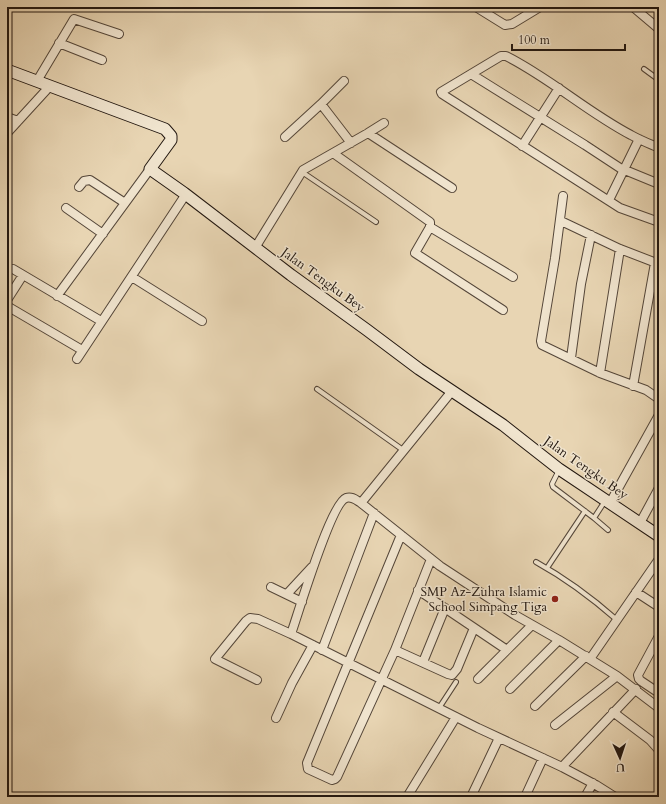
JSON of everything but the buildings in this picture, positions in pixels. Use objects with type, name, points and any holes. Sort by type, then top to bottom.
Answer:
[{"type":"main road","points":[[7,70],[165,129],[171,136],[171,140],[150,169]]},
{"type":"main road","name":"Jalan Tengku Bey","points":[[150,169],[186,194],[255,248],[419,369],[503,425],[560,469],[659,536]]},
{"type":"street","points":[[476,7],[505,25],[512,24],[527,10],[540,7]]},
{"type":"street","points":[[633,7],[658,26]]},
{"type":"street","points":[[37,81],[74,18],[118,34]]},
{"type":"street","points":[[59,43],[102,60]]},
{"type":"street","points":[[659,148],[639,139],[600,117],[559,88],[506,56],[501,56],[441,92],[522,146],[620,208],[659,222]]},
{"type":"street","points":[[471,74],[624,170],[659,184]]},
{"type":"street","points":[[285,136],[344,81]]},
{"type":"street","points":[[7,133],[50,86]]},
{"type":"street","points":[[522,146],[559,88]]},
{"type":"street","points":[[321,104],[350,143]]},
{"type":"street","points":[[7,117],[18,121]]},
{"type":"street","points":[[255,248],[301,172],[384,123]]},
{"type":"street","points":[[368,133],[452,188]]},
{"type":"street","points":[[609,200],[639,139]]},
{"type":"street","points":[[333,153],[430,222],[430,227],[415,253],[503,310]]},
{"type":"street","points":[[57,296],[150,169]]},
{"type":"street","points":[[79,187],[84,180],[90,180],[125,203]]},
{"type":"street","points":[[76,359],[186,194]]},
{"type":"street","points":[[563,196],[561,221],[541,343],[543,346],[600,373],[646,390],[659,399]]},
{"type":"street","points":[[66,208],[103,234]]},
{"type":"street","points":[[561,221],[620,249],[657,263],[633,386]]},
{"type":"street","points":[[430,227],[514,277]]},
{"type":"street","points":[[571,358],[581,284],[591,235]]},
{"type":"street","points":[[600,373],[620,249]]},
{"type":"street","points":[[13,269],[101,321]]},
{"type":"street","points":[[7,300],[23,275]]},
{"type":"street","points":[[132,277],[202,321]]},
{"type":"street","points":[[7,306],[82,350]]},
{"type":"street","points":[[361,503],[452,391]]},
{"type":"street","points":[[608,502],[659,416]]},
{"type":"street","points":[[640,523],[659,488]]},
{"type":"street","points":[[290,634],[314,564],[332,519],[342,500],[354,498],[440,566],[467,585],[588,657],[636,689],[659,708]]},
{"type":"street","points":[[322,650],[374,513]]},
{"type":"street","points":[[402,535],[307,763],[308,769],[332,780],[336,778],[395,650],[431,559]]},
{"type":"street","points":[[535,706],[588,657],[617,620],[659,559]]},
{"type":"street","points":[[287,594],[314,564]]},
{"type":"street","points":[[271,587],[302,602]]},
{"type":"street","points":[[418,590],[507,650]]},
{"type":"street","points":[[636,592],[659,607]]},
{"type":"street","points":[[422,662],[445,608]]},
{"type":"street","points":[[257,680],[215,659],[250,618],[258,619],[290,634],[439,709],[562,767],[593,783],[615,797]]},
{"type":"street","points":[[478,679],[532,625]]},
{"type":"street","points":[[395,650],[452,675],[474,628]]},
{"type":"street","points":[[659,636],[656,649],[639,672],[638,677],[641,681],[659,693]]},
{"type":"street","points":[[510,689],[559,640]]},
{"type":"street","points":[[276,718],[292,683],[312,646]]},
{"type":"street","points":[[555,725],[617,676]]},
{"type":"street","points":[[562,767],[636,689]]},
{"type":"street","points":[[613,712],[650,740],[658,748]]},
{"type":"street","points":[[408,797],[456,717]]},
{"type":"street","points":[[471,797],[499,738]]},
{"type":"street","points":[[525,797],[543,758]]},
{"type":"street","points":[[585,797],[593,783]]},
{"type":"lane","points":[[644,69],[659,80]]},
{"type":"lane","points":[[301,172],[376,222]]},
{"type":"lane","points":[[317,389],[404,450]]},
{"type":"lane","points":[[560,469],[552,484],[553,487],[608,530]]},
{"type":"lane","points":[[594,518],[608,502]]},
{"type":"lane","points":[[547,568],[585,511]]},
{"type":"lane","points":[[536,562],[593,599],[617,620]]},
{"type":"lane","points":[[439,709],[456,682]]},
{"type":"place","name":"SMP Az-Zuhra Islamic School Simpang Tiga","points":[[555,599]]}]
